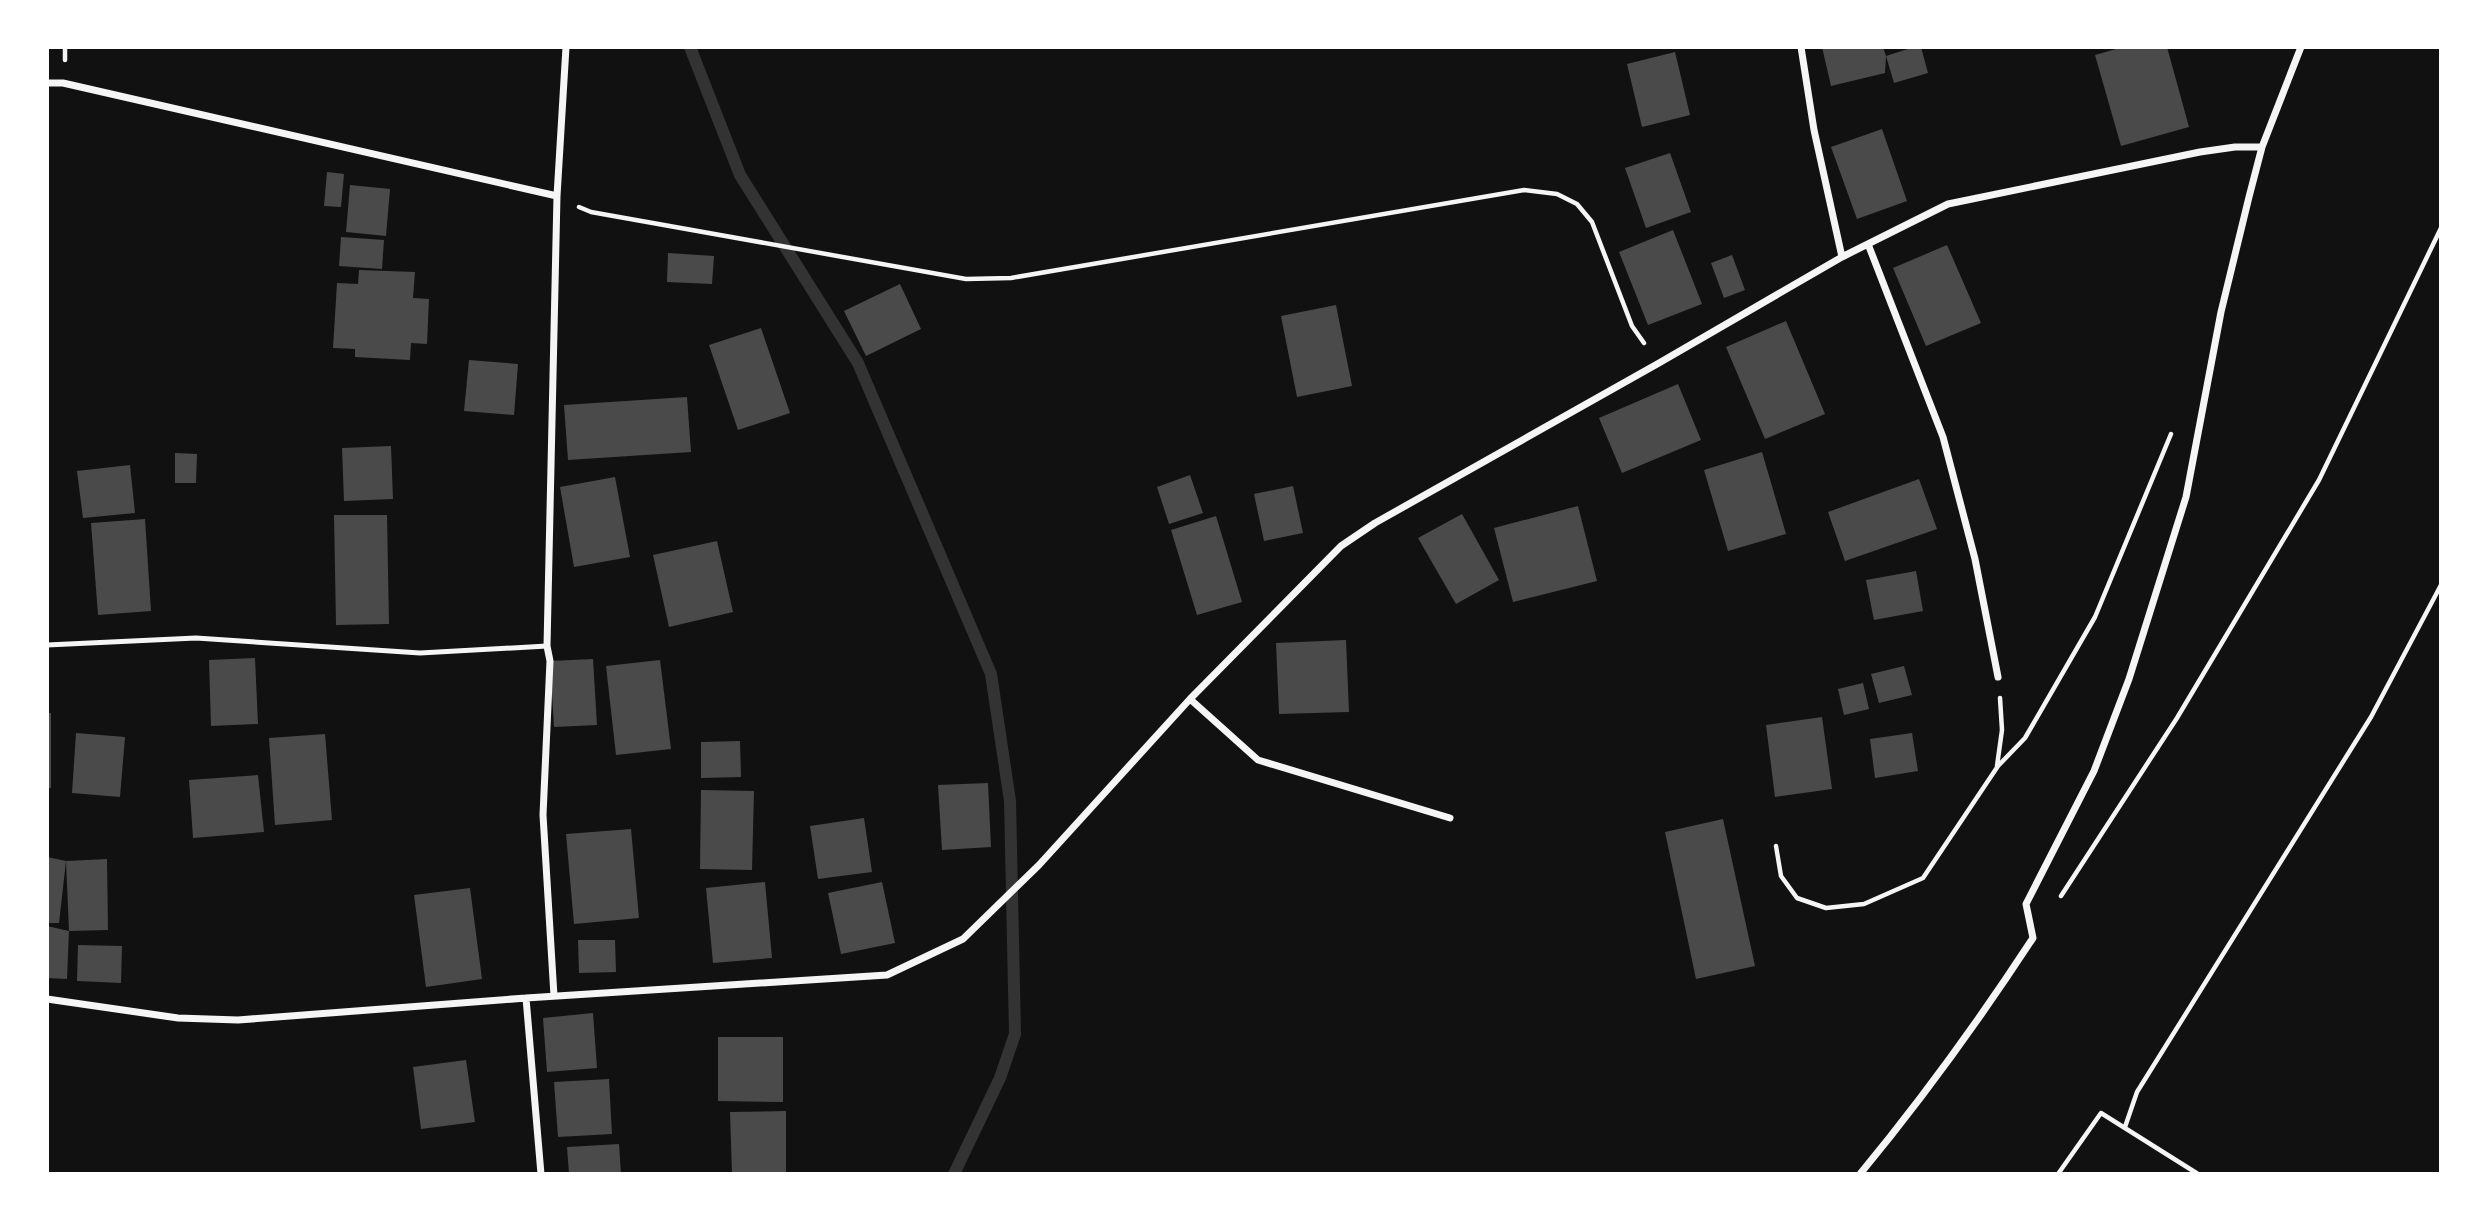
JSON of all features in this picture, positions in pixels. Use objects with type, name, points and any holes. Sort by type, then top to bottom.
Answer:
[{"type":"street","points":[[554,996],[543,815],[551,661],[547,646],[557,196],[566,47]]},
{"type":"street","points":[[1801,47],[1814,130],[1842,257]]},
{"type":"street","points":[[1860,1174],[1997,992],[2033,938],[2026,904],[2094,771],[2129,679],[2186,497],[2221,312],[2262,147],[2301,47]]},
{"type":"street","points":[[47,83],[63,83],[557,196]]},
{"type":"street","points":[[47,999],[178,1018],[238,1020],[887,975],[963,939],[1039,865],[1190,699],[1341,546],[1375,523],[1842,257],[1948,204],[2200,152],[2235,147],[2262,147]]},
{"type":"street","points":[[1868,244],[1943,437],[1975,559],[1998,677]]},
{"type":"street","points":[[1190,699],[1258,760],[1450,818]]},
{"type":"street","points":[[526,998],[541,1174]]},
{"type":"lane","points":[[47,645],[196,638],[419,653],[547,646]]},
{"type":"path","points":[[557,196],[591,212],[966,279],[1011,278],[1524,190],[1557,194],[1577,204],[1592,222],[1632,326],[1659,363]]},
{"type":"path","points":[[2033,938],[2177,718],[2319,480],[2441,228]]},
{"type":"path","points":[[2125,1127],[2137,1092],[2371,717],[2441,586]]},
{"type":"path","points":[[1978,795],[1998,766],[2002,730],[1998,677]]},
{"type":"path","points":[[2058,1174],[2101,1114],[2198,1174]]},
{"type":"building","points":[[1822,47],[1883,47],[1886,56],[1885,73],[1831,86]]},
{"type":"building","points":[[1921,47],[1928,73],[1894,83],[1886,56]]},
{"type":"building","points":[[2123,47],[2167,47],[2189,127],[2121,146],[2095,55]]},
{"type":"building","points":[[1675,52],[1690,115],[1642,127],[1627,64]]},
{"type":"building","points":[[1882,129],[1907,201],[1857,219],[1831,147]]},
{"type":"building","points":[[1670,153],[1691,212],[1646,228],[1625,168]]},
{"type":"building","points":[[327,172],[344,174],[341,207],[324,206]]},
{"type":"building","points":[[350,185],[390,189],[386,236],[346,232]]},
{"type":"building","points":[[1673,230],[1702,304],[1648,325],[1619,252]]},
{"type":"building","points":[[341,237],[384,240],[382,269],[339,266]]},
{"type":"building","points":[[1947,245],[1981,323],[1926,346],[1893,268]]},
{"type":"building","points":[[668,253],[714,256],[712,284],[667,282]]},
{"type":"building","points":[[1732,255],[1745,290],[1724,298],[1711,263]]},
{"type":"building","points":[[359,270],[415,272],[413,298],[429,299],[427,344],[411,343],[410,360],[355,357],[355,349],[333,348],[337,283],[358,284]]},
{"type":"building","points":[[900,284],[921,329],[866,356],[844,311]]},
{"type":"building","points":[[1336,305],[1352,386],[1297,397],[1281,316]]},
{"type":"building","points":[[1786,321],[1825,414],[1765,439],[1726,347]]},
{"type":"building","points":[[761,328],[790,413],[738,430],[709,345]]},
{"type":"building","points":[[469,360],[518,364],[514,415],[464,411]]},
{"type":"building","points":[[1678,384],[1701,440],[1622,473],[1599,418]]},
{"type":"building","points":[[687,397],[691,452],[568,460],[564,405]]},
{"type":"building","points":[[391,446],[393,499],[344,501],[342,448]]},
{"type":"building","points":[[1762,452],[1786,534],[1728,551],[1704,470]]},
{"type":"building","points":[[175,453],[197,454],[196,483],[175,483]]},
{"type":"building","points":[[130,465],[135,513],[83,518],[77,471]]},
{"type":"building","points":[[1190,475],[1203,513],[1169,524],[1157,487]]},
{"type":"building","points":[[615,477],[630,557],[574,567],[560,487]]},
{"type":"building","points":[[1919,479],[1937,529],[1845,561],[1828,512]]},
{"type":"building","points":[[1293,486],[1303,533],[1264,541],[1254,494]]},
{"type":"building","points":[[1578,506],[1597,581],[1513,602],[1494,528]]},
{"type":"building","points":[[1462,514],[1499,580],[1456,604],[1418,538]]},
{"type":"building","points":[[334,515],[387,515],[389,624],[336,625]]},
{"type":"building","points":[[1216,516],[1242,602],[1197,615],[1171,530]]},
{"type":"building","points":[[145,519],[151,611],[98,615],[91,523]]},
{"type":"building","points":[[717,541],[733,612],[669,627],[653,555]]},
{"type":"building","points":[[1916,571],[1923,611],[1874,620],[1866,580]]},
{"type":"building","points":[[1346,640],[1349,712],[1279,714],[1276,643]]},
{"type":"building","points":[[255,658],[258,724],[211,726],[209,660]]},
{"type":"building","points":[[593,659],[597,725],[554,727],[550,661]]},
{"type":"building","points":[[660,660],[671,749],[616,755],[606,666]]},
{"type":"building","points":[[1904,666],[1912,695],[1879,703],[1871,674]]},
{"type":"building","points":[[1863,683],[1869,709],[1844,715],[1838,689]]},
{"type":"building","points":[[47,713],[51,713],[51,788],[47,788]]},
{"type":"building","points":[[1822,717],[1832,789],[1775,797],[1766,725]]},
{"type":"building","points":[[76,733],[125,737],[120,797],[72,793]]},
{"type":"building","points":[[1912,733],[1918,771],[1875,778],[1870,739]]},
{"type":"building","points":[[325,734],[332,820],[275,825],[269,738]]},
{"type":"building","points":[[740,741],[741,777],[701,778],[701,742]]},
{"type":"building","points":[[258,775],[264,832],[193,838],[189,780]]},
{"type":"building","points":[[988,783],[991,847],[942,850],[938,785]]},
{"type":"building","points":[[701,790],[754,791],[752,870],[700,869]]},
{"type":"building","points":[[864,818],[872,872],[818,879],[810,826]]},
{"type":"building","points":[[1723,819],[1755,966],[1696,979],[1665,832]]},
{"type":"building","points":[[631,829],[639,918],[574,924],[566,834]]},
{"type":"building","points":[[47,857],[66,861],[59,923],[47,923]]},
{"type":"building","points":[[107,859],[108,930],[69,931],[66,861]]},
{"type":"building","points":[[765,882],[772,958],[713,963],[706,888]]},
{"type":"building","points":[[882,882],[895,943],[841,954],[828,893]]},
{"type":"building","points":[[470,888],[482,979],[426,987],[414,895]]},
{"type":"building","points":[[47,926],[69,931],[67,979],[47,978]]},
{"type":"building","points":[[578,940],[615,940],[616,972],[579,973]]},
{"type":"building","points":[[78,945],[122,946],[121,983],[77,981]]},
{"type":"building","points":[[593,1013],[597,1068],[547,1072],[543,1018]]},
{"type":"building","points":[[718,1037],[783,1037],[783,1102],[718,1101]]},
{"type":"building","points":[[466,1060],[475,1122],[421,1129],[413,1067]]},
{"type":"building","points":[[609,1079],[612,1134],[558,1137],[554,1082]]},
{"type":"building","points":[[786,1111],[786,1174],[732,1174],[730,1112]]},
{"type":"building","points":[[619,1144],[621,1174],[569,1174],[567,1147]]},
{"type":"waterway","points":[[690,47],[740,175],[858,363],[991,674],[1010,801],[1015,1034],[1000,1078],[954,1174]]}]
